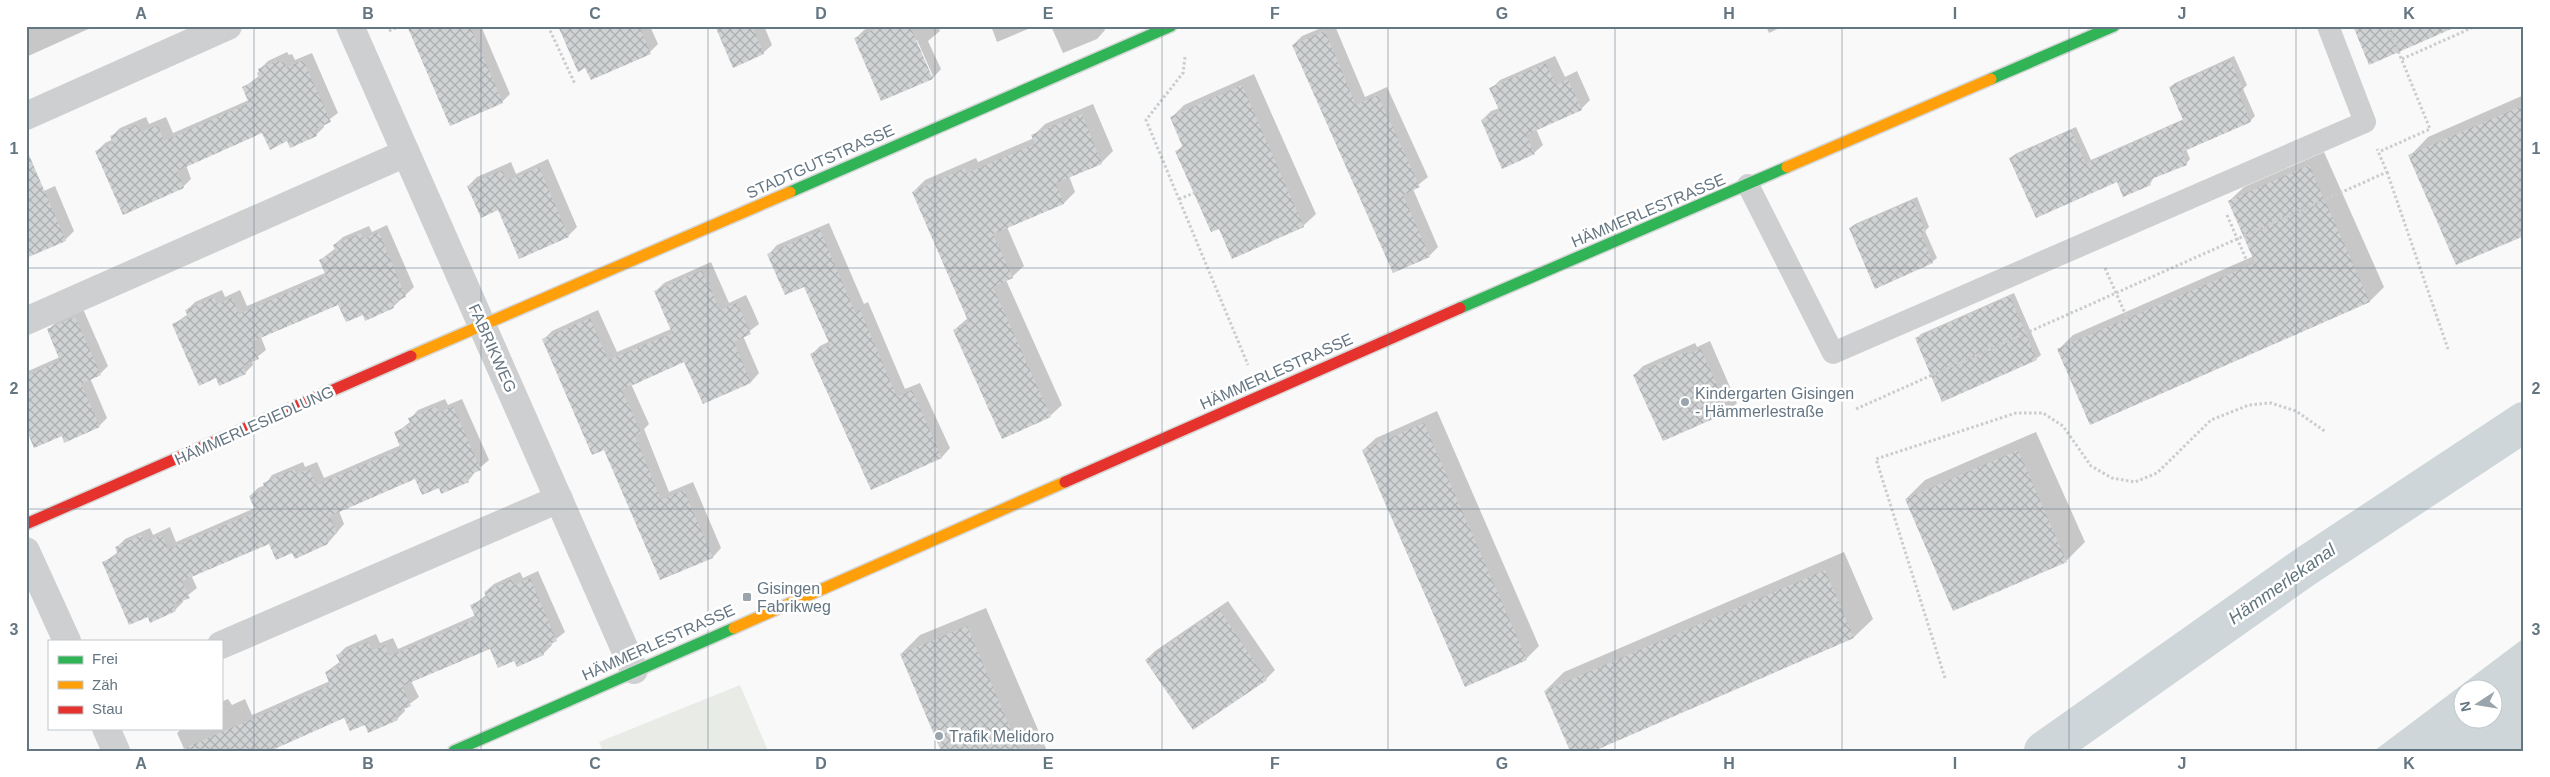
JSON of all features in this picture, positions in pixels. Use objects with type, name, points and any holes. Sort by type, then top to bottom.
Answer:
[{"type":"street","points":[[26,116],[228,26]]},
{"type":"street","name":"FABRIKWEG","points":[[350,26],[634,670]]},
{"type":"street","name":"STADTGUTSTRASSE","points":[[483,326],[1171,26]]},
{"type":"street","name":"HÄMMERLESTRASSE","points":[[454,751],[480,745],[634,670],[1260,395],[2114,26]]},
{"type":"street","points":[[26,321],[406,153]]},
{"type":"street","name":"HÄMMERLESIEDLUNG","points":[[26,524],[483,326]]},
{"type":"street","points":[[222,645],[559,499]]},
{"type":"street","points":[[26,551],[66,640]]},
{"type":"street","points":[[107,730],[116,751]]},
{"type":"lane","points":[[1748,185],[1833,353],[2366,122],[2328,26]]},
{"type":"path","points":[[548,26],[575,84]]},
{"type":"path","points":[[2378,152],[2430,129],[2388,26]]},
{"type":"path","points":[[2402,59],[2476,26]]},
{"type":"path","points":[[1186,49],[1183,73],[1146,120],[1260,395]]},
{"type":"path","points":[[2366,122],[2387,172],[2448,349]]},
{"type":"path","points":[[1856,409],[2387,172]]},
{"type":"path","points":[[1179,199],[1202,190]]},
{"type":"path","points":[[2237,239],[2249,266]]},
{"type":"path","points":[[2116,293],[2128,318]]},
{"type":"path","points":[[1945,678],[1876,460],[2016,414],[2043,413],[2063,426],[2091,466],[2112,478],[2135,482],[2157,473],[2212,420],[2249,405],[2272,403],[2296,411],[2326,432]]},
{"type":"shaded area","points":[[2524,638],[2524,751],[2374,751],[2452,692],[2452,730],[2502,730],[2502,680],[2468,680]]},
{"type":"shaded area","points":[[740,685],[768,751],[603,751],[599,742]]},
{"type":"building","points":[[407,26],[470,26],[503,103],[450,126]]},
{"type":"building","points":[[558,26],[639,26],[651,54],[591,80],[585,68],[578,72]]},
{"type":"building","points":[[715,26],[752,26],[764,54],[733,68]]},
{"type":"building","points":[[882,26],[910,26],[933,79],[881,101],[854,38]]},
{"type":"building","points":[[2353,26],[2458,26],[2369,65]]},
{"type":"building","points":[[1325,31],[1356,105],[1378,95],[1420,187],[1403,195],[1430,257],[1393,273],[1292,45]]},
{"type":"building","points":[[279,60],[280,63],[284,61],[286,68],[303,60],[331,122],[314,130],[317,136],[290,148],[287,141],[270,150],[262,133],[177,171],[184,188],[123,215],[95,151],[113,143],[110,136],[138,124],[141,132],[158,125],[164,141],[249,103],[242,87],[259,79],[258,69]]},
{"type":"building","points":[[2230,60],[2244,90],[2238,92],[2251,122],[2182,152],[2187,165],[2149,180],[2151,185],[2123,197],[2117,182],[2036,218],[2009,158],[2071,130],[2086,164],[2183,120],[2169,87]]},
{"type":"building","points":[[1546,63],[1556,85],[1568,79],[1582,110],[1526,135],[1535,154],[1502,169],[1481,120],[1500,112],[1489,88]]},
{"type":"building","points":[[1242,85],[1304,227],[1232,259],[1219,229],[1211,232],[1175,151],[1183,148],[1170,117]]},
{"type":"building","points":[[2524,105],[2524,236],[2456,265],[2408,155]]},
{"type":"building","points":[[1082,114],[1102,164],[1056,183],[1064,204],[993,234],[1013,278],[993,287],[1051,417],[1002,439],[953,330],[969,323],[912,192],[965,168],[967,173],[1035,144],[1031,135]]},
{"type":"building","points":[[26,148],[66,241],[26,258]]},
{"type":"building","points":[[2309,165],[2370,302],[2090,425],[2057,349],[2255,263],[2228,201]]},
{"type":"building","points":[[539,167],[569,237],[519,259],[498,210],[481,218],[467,186],[502,170],[507,181]]},
{"type":"building","points":[[1913,200],[1926,232],[1921,234],[1933,263],[1875,289],[1849,228]]},
{"type":"building","points":[[820,230],[855,312],[860,310],[897,397],[912,390],[942,458],[871,490],[810,354],[830,345],[804,287],[785,295],[767,254]]},
{"type":"building","points":[[379,232],[406,297],[392,303],[394,308],[365,321],[363,315],[346,322],[338,305],[251,342],[259,359],[243,366],[246,374],[219,386],[216,378],[199,386],[172,324],[188,317],[185,310],[214,297],[217,304],[232,298],[239,314],[326,276],[319,260],[336,252],[333,245],[361,233],[363,239]]},
{"type":"building","points":[[702,270],[720,310],[737,303],[751,334],[734,342],[751,383],[703,404],[684,362],[622,390],[641,433],[635,436],[661,500],[684,490],[713,558],[660,580],[604,450],[592,455],[542,339],[590,318],[608,360],[672,333],[654,291]]},
{"type":"building","points":[[2010,296],[2037,360],[1942,402],[1915,338]]},
{"type":"building","points":[[75,317],[101,375],[81,384],[100,427],[64,443],[62,436],[34,448],[26,429],[26,376],[60,361],[47,329]]},
{"type":"building","name":"Kindergarten Gisingen - Hämmerlestraße","points":[[1701,349],[1729,412],[1663,441],[1633,375],[1687,351],[1688,354]]},
{"type":"building","points":[[437,406],[439,412],[453,406],[481,470],[466,476],[469,482],[441,494],[439,488],[422,495],[415,479],[330,516],[337,533],[326,538],[328,544],[295,559],[292,553],[276,560],[269,544],[182,581],[190,598],[173,605],[176,611],[150,623],[148,617],[129,625],[102,562],[118,555],[115,547],[141,535],[145,542],[162,535],[168,549],[256,512],[249,496],[265,489],[263,483],[294,469],[297,474],[309,469],[316,485],[401,449],[394,432],[411,425],[408,418]]},
{"type":"building","points":[[1424,423],[1527,660],[1465,687],[1362,450]]},
{"type":"building","points":[[2018,450],[2067,562],[1953,611],[1905,499]]},
{"type":"building","points":[[1825,570],[1854,638],[1594,751],[1570,751],[1544,691]]},
{"type":"building","points":[[530,578],[557,641],[542,648],[544,655],[517,667],[514,661],[498,668],[490,649],[402,686],[411,706],[395,713],[398,720],[368,733],[365,725],[350,731],[344,718],[270,751],[178,751],[330,685],[325,672],[341,665],[336,655],[368,642],[372,650],[385,645],[389,656],[476,619],[470,605],[487,598],[484,592],[512,579],[515,585]]},
{"type":"building","points":[[1219,609],[1267,680],[1193,730],[1145,660]]},
{"type":"building","points":[[967,626],[1020,751],[941,751],[900,654]]},
{"type":"waterway","name":"Hämmerlekanal","points":[[2044,751],[2306,566],[2524,422]]},
{"type":"traffic: fast","points":[[790,192],[1171,26]]},
{"type":"traffic: fast","points":[[1991,79],[2114,26]]},
{"type":"traffic: fast","points":[[1460,308],[1787,167]]},
{"type":"traffic: fast","points":[[454,751],[734,628]]},
{"type":"traffic: slow","points":[[1787,167],[1991,79]]},
{"type":"traffic: slow","points":[[411,356],[790,192]]},
{"type":"traffic: slow","points":[[734,628],[1065,482]]},
{"type":"traffic: jam","points":[[1065,482],[1460,308]]},
{"type":"traffic: jam","points":[[26,524],[411,356]]},
{"type":"place","name":"Kindergarten Gisingen - Hämmerlestraße","points":[[1685,402]]},
{"type":"place","name":"Gisingen Fabrikweg","points":[[747,597]]},
{"type":"place","name":"Trafik Melidoro","points":[[939,736]]}]
